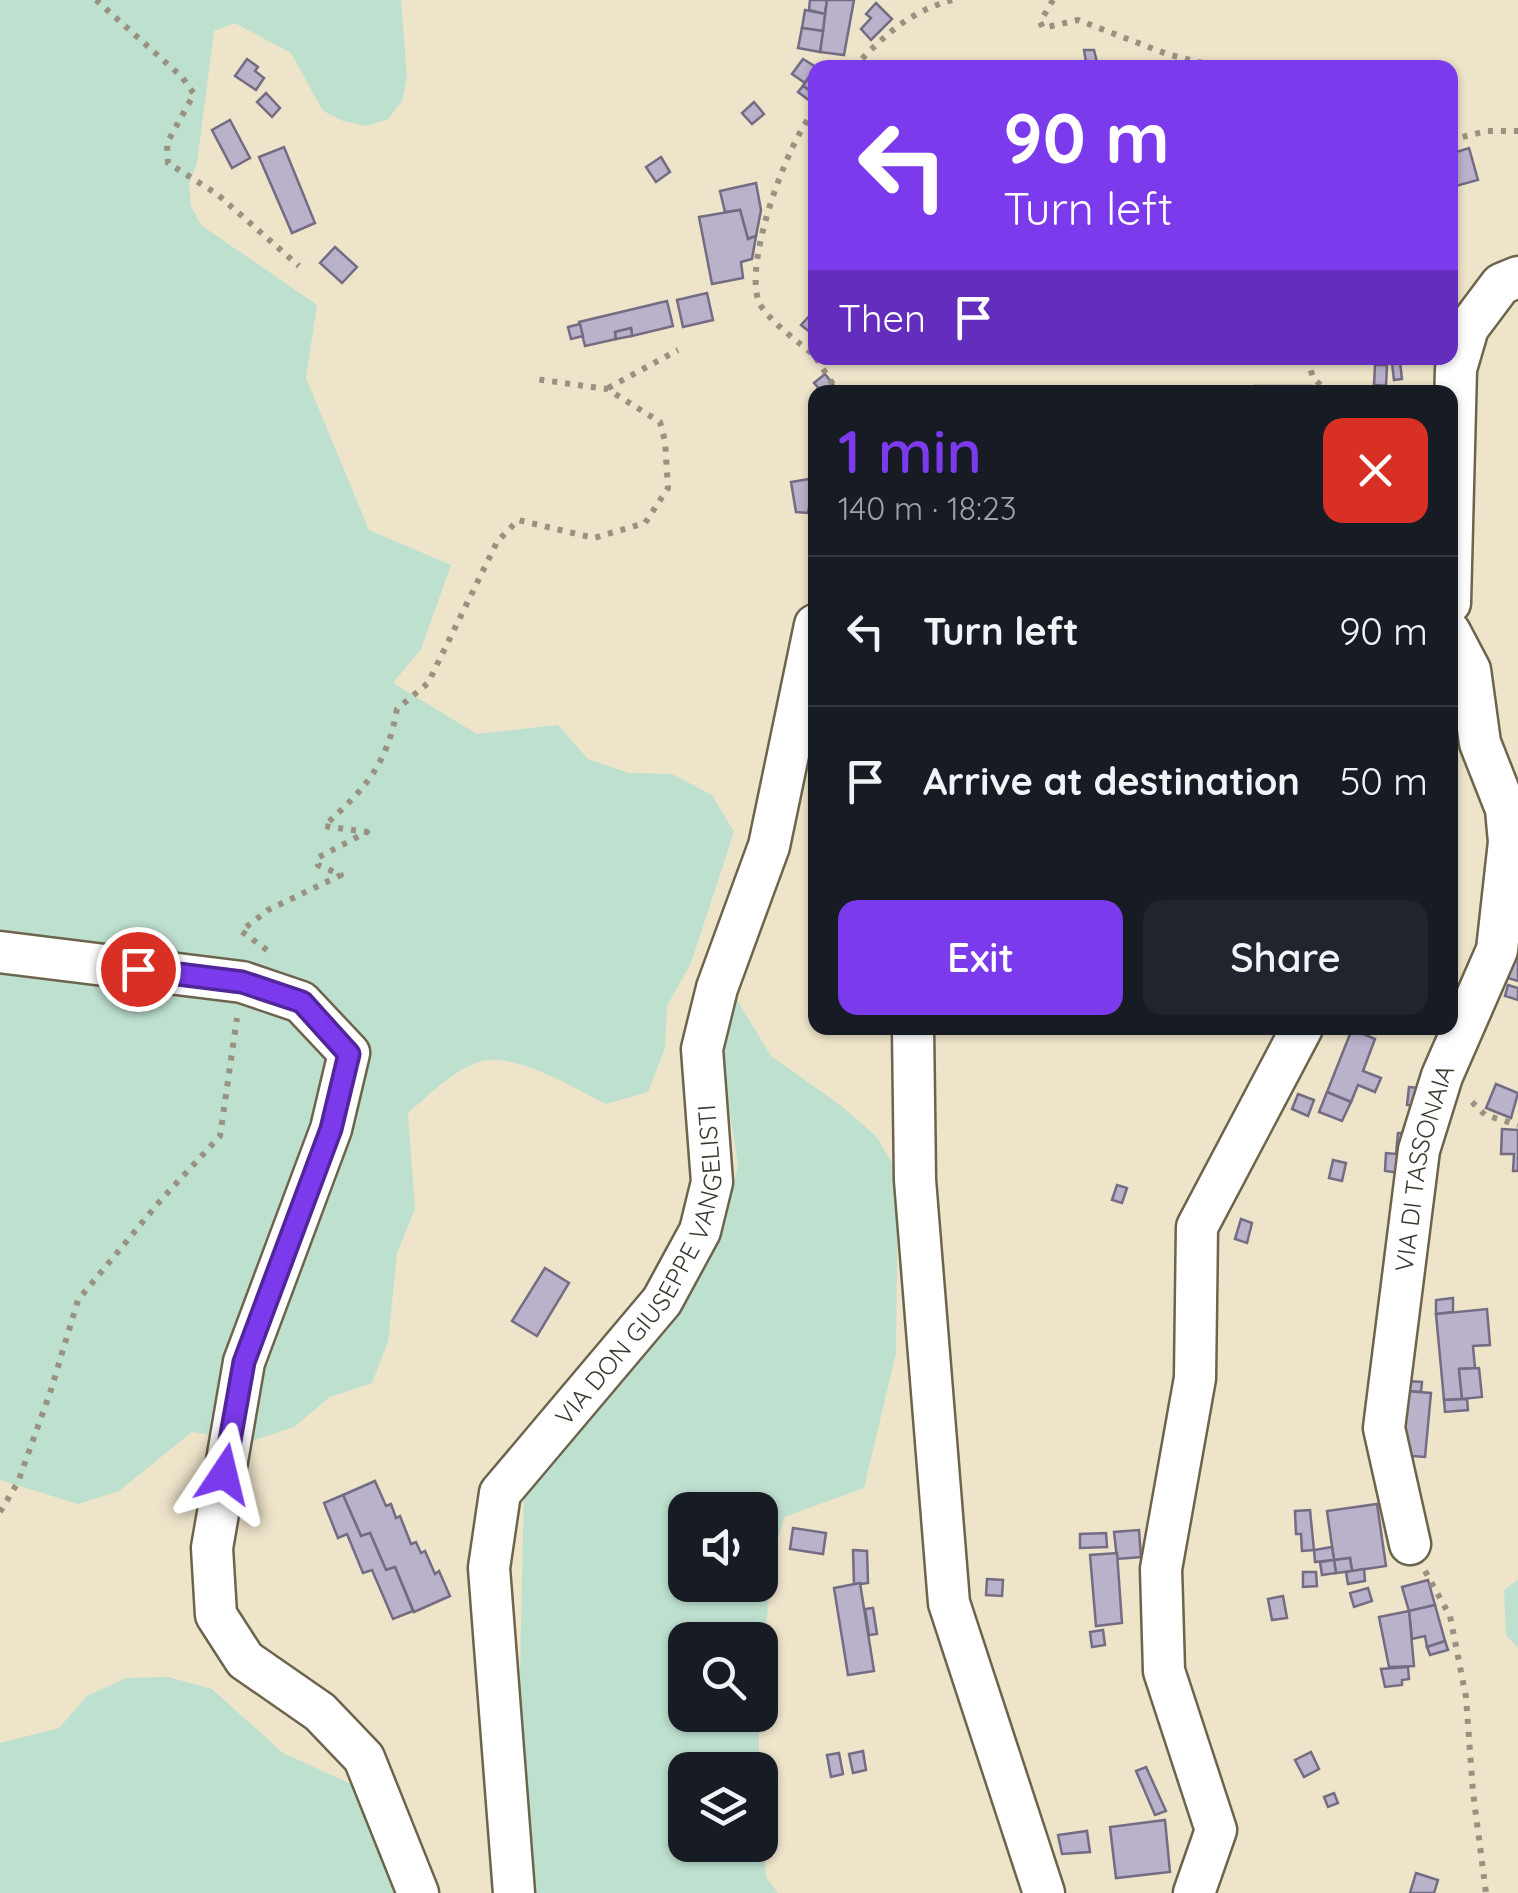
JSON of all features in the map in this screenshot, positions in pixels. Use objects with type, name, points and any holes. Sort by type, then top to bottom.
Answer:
[{"type":"street","points":[[1458,362],[1468,328],[1500,284],[1518,276]]},
{"type":"street","name":"VIA DI TASSONAIA","points":[[1410,1544],[1384,1428],[1419,1150],[1442,1076],[1497,950],[1509,842],[1506,809],[1480,743],[1470,670],[1458,647]]},
{"type":"street","name":"VIA DON GIUSEPPE VANGELISTI","points":[[514,1893],[489,1568],[500,1493],[662,1301],[700,1230],[712,1182],[702,1049],[717,988],[769,846],[808,659]]},
{"type":"street","points":[[0,952],[242,982],[302,1002],[349,1054],[331,1129],[244,1362],[212,1548],[216,1615],[246,1660],[320,1712],[364,1758],[418,1893]]},
{"type":"street","points":[[914,1035],[914,1180],[948,1603],[1044,1893]]},
{"type":"street","points":[[1194,1893],[1216,1830],[1164,1672],[1161,1569],[1195,1378],[1197,1227],[1298,1035]]},
{"type":"path","points":[[96,0],[182,78],[194,94],[168,143],[168,163],[217,194],[298,266]]},
{"type":"path","points":[[861,60],[899,22],[952,0]]},
{"type":"path","points":[[1052,0],[1040,22],[1043,28],[1078,20],[1191,60]]},
{"type":"path","points":[[808,123],[786,163],[764,222],[756,268],[759,302],[808,350]]},
{"type":"path","points":[[1458,138],[1486,131],[1518,131]]},
{"type":"path","points":[[607,389],[678,350]]},
{"type":"path","points":[[280,960],[241,931],[268,910],[341,875],[318,865],[317,858],[367,832],[324,826],[364,790],[392,737],[397,709],[428,682],[497,542],[518,520],[594,538],[645,523],[668,488],[660,422],[607,389],[535,379]]},
{"type":"path","points":[[0,1512],[18,1482],[78,1300],[160,1200],[220,1136],[242,982]]},
{"type":"path","points":[[1410,1544],[1450,1616],[1466,1697],[1486,1893]]},
{"type":"green space","points":[[0,0],[401,0],[407,78],[402,101],[388,119],[367,126],[343,121],[323,111],[291,53],[235,23],[214,31],[197,163],[189,184],[191,206],[201,225],[317,305],[306,378],[369,530],[451,565],[421,649],[393,683],[477,734],[558,725],[588,759],[629,773],[672,774],[712,795],[734,832],[691,963],[667,1006],[665,1048],[648,1092],[606,1104],[527,1066],[493,1060],[459,1071],[408,1113],[415,1209],[397,1253],[388,1342],[372,1383],[330,1397],[294,1427],[252,1441],[192,1432],[119,1491],[78,1504],[0,1480]]},
{"type":"green space","points":[[734,995],[771,1056],[876,1136],[898,1173],[896,1353],[864,1488],[784,1517],[778,1538],[778,1492],[668,1492],[668,1602],[768,1602],[767,1622],[668,1622],[668,1732],[759,1732],[759,1752],[668,1752],[668,1862],[765,1862],[766,1877],[778,1893],[536,1893],[528,1857],[519,1719],[524,1488],[712,1250],[738,1165],[719,1043]]},
{"type":"green space","points":[[1518,1580],[1518,1648],[1506,1635],[1504,1590]]},
{"type":"green space","points":[[168,1677],[212,1689],[283,1753],[364,1790],[400,1893],[0,1893],[0,1743],[59,1728],[87,1696],[126,1678]]},
{"type":"building","points":[[810,0],[827,0],[825,14],[809,10]]},
{"type":"building","points":[[827,0],[854,0],[844,55],[820,52]]},
{"type":"building","points":[[876,3],[892,19],[871,40],[861,29],[871,18],[866,14]]},
{"type":"building","points":[[805,10],[825,14],[823,31],[802,28]]},
{"type":"building","points":[[802,28],[823,31],[820,52],[798,48]]},
{"type":"building","points":[[1084,50],[1094,50],[1096,60],[1086,60]]},
{"type":"building","points":[[247,59],[264,78],[256,90],[235,76]]},
{"type":"building","points":[[803,59],[808,62],[805,83],[792,74]]},
{"type":"building","points":[[803,86],[808,89],[808,100],[798,92]]},
{"type":"building","points":[[266,93],[280,108],[272,117],[257,102]]},
{"type":"building","points":[[754,102],[764,114],[752,124],[742,113]]},
{"type":"building","points":[[230,120],[250,158],[232,168],[212,130]]},
{"type":"building","points":[[284,147],[315,223],[292,233],[259,157]]},
{"type":"building","points":[[1469,148],[1478,180],[1458,185],[1458,151]]},
{"type":"building","points":[[661,157],[670,172],[656,182],[646,167]]},
{"type":"building","points":[[756,183],[761,210],[756,236],[748,239],[740,210],[725,212],[720,191]]},
{"type":"building","points":[[740,210],[748,239],[756,236],[752,259],[741,262],[743,278],[712,284],[699,217]]},
{"type":"building","points":[[335,247],[357,267],[342,283],[320,263]]},
{"type":"building","points":[[707,293],[713,320],[683,327],[677,300]]},
{"type":"building","points":[[667,301],[673,326],[632,336],[631,328],[615,332],[616,339],[585,346],[579,322]]},
{"type":"building","points":[[580,324],[583,336],[571,339],[568,327]]},
{"type":"building","points":[[631,328],[632,336],[616,339],[615,332]]},
{"type":"building","points":[[1375,365],[1387,365],[1386,385],[1374,385]]},
{"type":"building","points":[[1392,365],[1400,365],[1402,379],[1394,380]]},
{"type":"building","points":[[825,374],[833,384],[816,385]]},
{"type":"building","points":[[808,479],[808,513],[796,512],[791,482]]},
{"type":"building","points":[[1505,953],[1518,956],[1518,981],[1498,975]]},
{"type":"building","points":[[1508,985],[1518,988],[1518,1000],[1505,996]]},
{"type":"building","points":[[1350,1035],[1375,1039],[1363,1071],[1381,1078],[1375,1092],[1358,1085],[1351,1102],[1327,1092]]},
{"type":"building","points":[[1496,1084],[1518,1093],[1511,1118],[1486,1108]]},
{"type":"building","points":[[1409,1087],[1428,1089],[1426,1107],[1407,1105]]},
{"type":"building","points":[[1327,1092],[1351,1102],[1342,1121],[1319,1112]]},
{"type":"building","points":[[1298,1094],[1314,1100],[1308,1116],[1292,1109]]},
{"type":"building","points":[[1502,1129],[1518,1130],[1518,1171],[1513,1171],[1514,1154],[1501,1154]]},
{"type":"building","points":[[1398,1133],[1404,1133],[1401,1173],[1385,1171],[1386,1153],[1396,1154]]},
{"type":"building","points":[[1333,1160],[1346,1163],[1342,1181],[1329,1178]]},
{"type":"building","points":[[1117,1185],[1127,1188],[1122,1203],[1112,1200]]},
{"type":"building","points":[[1241,1219],[1252,1223],[1247,1243],[1235,1239]]},
{"type":"building","points":[[545,1268],[569,1283],[537,1336],[512,1321]]},
{"type":"building","points":[[1453,1298],[1453,1312],[1436,1314],[1436,1300]]},
{"type":"building","points":[[1487,1309],[1490,1345],[1473,1346],[1475,1368],[1459,1369],[1462,1399],[1444,1400],[1436,1314]]},
{"type":"building","points":[[1479,1368],[1482,1397],[1462,1399],[1459,1369]]},
{"type":"building","points":[[1407,1381],[1422,1382],[1421,1392],[1406,1391]]},
{"type":"building","points":[[1406,1391],[1431,1393],[1425,1457],[1399,1455]]},
{"type":"building","points":[[1467,1399],[1468,1410],[1445,1412],[1444,1400]]},
{"type":"building","points":[[375,1481],[386,1506],[391,1504],[396,1518],[400,1516],[411,1544],[416,1542],[421,1553],[425,1551],[435,1574],[439,1571],[450,1596],[414,1612],[395,1567],[386,1570],[370,1533],[361,1536],[343,1495]]},
{"type":"building","points":[[343,1495],[361,1536],[370,1533],[386,1570],[395,1567],[413,1611],[393,1619],[372,1570],[363,1573],[347,1534],[338,1538],[324,1503]]},
{"type":"building","points":[[1377,1504],[1386,1566],[1352,1571],[1350,1558],[1334,1560],[1327,1511]]},
{"type":"building","points":[[1310,1510],[1314,1550],[1302,1551],[1295,1511]]},
{"type":"building","points":[[793,1528],[826,1533],[823,1554],[790,1549]]},
{"type":"building","points":[[1139,1530],[1141,1557],[1117,1559],[1114,1532]]},
{"type":"building","points":[[1106,1533],[1107,1547],[1080,1548],[1080,1534]]},
{"type":"building","points":[[1332,1547],[1334,1560],[1315,1562],[1314,1550]]},
{"type":"building","points":[[853,1550],[867,1551],[868,1583],[854,1585]]},
{"type":"building","points":[[1117,1553],[1122,1623],[1096,1626],[1090,1555]]},
{"type":"building","points":[[1350,1558],[1352,1571],[1336,1573],[1334,1560]]},
{"type":"building","points":[[1334,1560],[1336,1573],[1322,1575],[1320,1562]]},
{"type":"building","points":[[1364,1569],[1365,1581],[1348,1584],[1346,1572]]},
{"type":"building","points":[[1303,1572],[1316,1572],[1317,1586],[1303,1587]]},
{"type":"building","points":[[987,1579],[1003,1580],[1002,1596],[986,1595]]},
{"type":"building","points":[[1428,1580],[1435,1605],[1409,1611],[1402,1587]]},
{"type":"building","points":[[860,1583],[874,1671],[848,1675],[834,1588]]},
{"type":"building","points":[[1368,1588],[1372,1601],[1354,1607],[1350,1593]]},
{"type":"building","points":[[1283,1596],[1287,1618],[1272,1620],[1268,1599]]},
{"type":"building","points":[[1435,1605],[1445,1641],[1427,1647],[1425,1636],[1412,1639],[1409,1611]]},
{"type":"building","points":[[873,1608],[877,1634],[869,1635],[865,1609]]},
{"type":"building","points":[[1409,1611],[1414,1666],[1389,1667],[1379,1617]]},
{"type":"building","points":[[1103,1630],[1105,1645],[1092,1647],[1090,1632]]},
{"type":"building","points":[[1445,1641],[1448,1650],[1430,1655],[1427,1647]]},
{"type":"building","points":[[1408,1667],[1409,1679],[1402,1680],[1402,1685],[1385,1687],[1381,1669]]},
{"type":"building","points":[[863,1751],[866,1770],[853,1773],[849,1754]]},
{"type":"building","points":[[1311,1752],[1319,1769],[1304,1777],[1295,1760]]},
{"type":"building","points":[[839,1753],[843,1774],[831,1777],[827,1755]]},
{"type":"building","points":[[1146,1767],[1166,1811],[1155,1815],[1136,1771]]},
{"type":"building","points":[[1334,1793],[1338,1803],[1328,1807],[1324,1797]]},
{"type":"building","points":[[1165,1820],[1170,1872],[1116,1878],[1110,1827]]},
{"type":"building","points":[[1087,1831],[1090,1852],[1062,1854],[1058,1835]]},
{"type":"building","points":[[1416,1873],[1438,1880],[1434,1893],[1410,1893]]},
{"type":"route","points":[[138,969],[242,982],[302,1002],[349,1054],[331,1129],[244,1362],[224,1474]]}]
